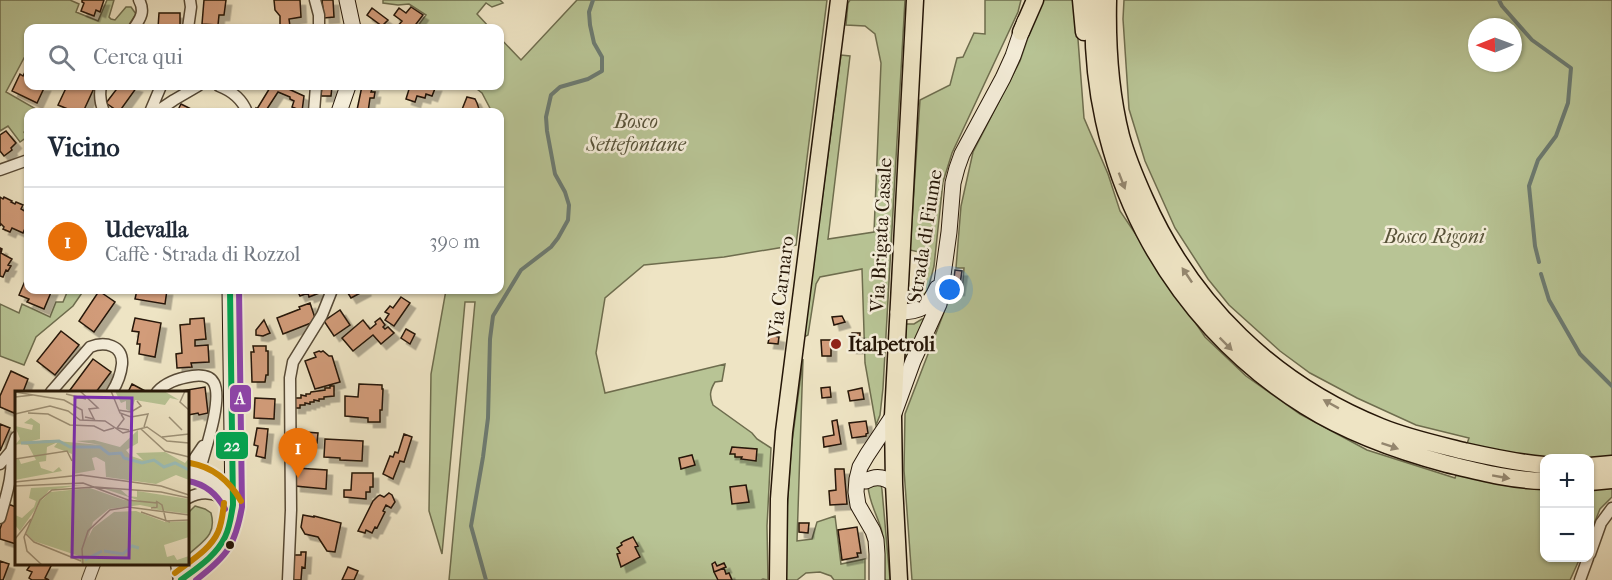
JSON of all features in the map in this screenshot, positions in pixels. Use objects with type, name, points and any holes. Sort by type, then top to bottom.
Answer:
[{"type":"main road","points":[[347,0],[352,24]]},
{"type":"main road","name":"Via Carnaro","points":[[778,580],[779,499],[784,432],[839,0]]},
{"type":"main road","name":"Via Brigata Casale","points":[[899,580],[893,416],[915,0]]},
{"type":"main road","points":[[1022,32],[1033,0]]},
{"type":"main road","points":[[1081,0],[1091,84],[1115,138]]},
{"type":"main road","points":[[1094,0],[1093,27],[1101,112],[1131,166],[1156,225],[1171,251],[1192,283],[1217,313],[1257,354],[1310,392],[1347,413],[1426,443],[1499,477],[1540,481]]},
{"type":"main road","points":[[1108,0],[1109,57],[1115,138]]},
{"type":"main road","points":[[1115,138],[1117,0]]},
{"type":"main road","name":"Strada di Fiume","points":[[877,580],[877,554],[873,531],[858,505],[856,492],[860,466],[893,416],[913,361],[939,304],[953,183],[957,168],[962,154],[1014,56],[1022,32]]},
{"type":"main road","points":[[340,108],[347,90]]},
{"type":"main road","points":[[898,312],[916,311],[924,307],[932,299],[943,275]]},
{"type":"main road","points":[[180,580],[216,550],[225,538],[230,523],[233,505],[230,294]]},
{"type":"main road","points":[[873,531],[865,498],[866,481],[893,416]]},
{"type":"main road","points":[[1462,459],[1503,460],[1540,464]]},
{"type":"main road","points":[[1594,466],[1612,464]]},
{"type":"main road","points":[[866,481],[878,477],[888,479],[894,484]]},
{"type":"main road","points":[[1594,482],[1612,480]]},
{"type":"street","points":[[136,24],[142,14],[139,0]]},
{"type":"street","points":[[189,24],[190,0]]},
{"type":"street","points":[[315,0],[319,24]]},
{"type":"street","points":[[100,90],[102,108]]},
{"type":"street","points":[[152,108],[159,90]]},
{"type":"street","points":[[162,108],[191,90]]},
{"type":"street","points":[[227,90],[236,95],[245,108]]},
{"type":"street","points":[[314,108],[316,90]]},
{"type":"street","points":[[0,170],[24,161]]},
{"type":"street","points":[[288,580],[291,510],[290,378],[293,362],[322,315],[330,294]]},
{"type":"street","points":[[53,391],[90,347],[108,344],[115,348],[123,361],[113,391]]},
{"type":"street","points":[[159,391],[168,383],[198,375],[208,376],[213,382],[217,395],[215,411],[208,438],[191,471],[222,488],[233,505]]},
{"type":"street","points":[[0,464],[11,451],[15,440]]},
{"type":"street","points":[[0,518],[13,460],[11,451]]},
{"type":"street","points":[[189,498],[202,492],[215,494],[233,505]]},
{"type":"street","points":[[1594,542],[1601,523],[1612,508]]},
{"type":"street","points":[[1580,580],[1587,562]]},
{"type":"street","points":[[88,580],[94,565]]},
{"type":"street","points":[[176,565],[180,580]]},
{"type":"green space","points":[[0,0],[70,0],[79,4],[76,12],[98,21],[107,0],[114,0],[109,17],[111,19],[115,20],[126,7],[131,7],[136,14],[130,24],[24,24],[24,58],[6,92],[34,108],[24,108],[24,139],[20,142],[8,126],[0,131]]},
{"type":"green space","points":[[383,0],[500,0],[503,3],[492,7],[486,3],[477,14],[486,24],[419,24],[426,15],[409,4],[383,3]]},
{"type":"green space","name":"Bosco Settefontane","points":[[577,0],[827,0],[796,245],[724,257],[644,265],[605,298],[596,353],[605,393],[725,364],[722,381],[715,382],[711,390],[713,405],[771,448],[767,526],[768,580],[449,580],[475,302],[465,302],[442,554],[429,511],[431,374],[445,294],[504,294],[504,108],[490,108],[478,90],[504,90],[504,42],[521,60]]},
{"type":"green space","points":[[850,0],[905,0],[883,388],[880,415],[876,425],[865,363],[862,269],[820,277],[816,284],[808,335],[804,337],[841,55],[850,56],[828,239],[874,232],[881,63],[875,34],[865,26],[846,25]]},
{"type":"green space","points":[[985,0],[1021,0],[1018,12],[952,153],[943,182],[934,266],[927,294],[907,304],[908,291],[917,288],[919,252],[910,250],[920,100],[950,85],[957,58],[963,57],[974,33],[985,34]]},
{"type":"green space","name":"Bosco Rigoni","points":[[1041,0],[1075,0],[1084,118],[1108,174],[1120,211],[1205,337],[1246,376],[1300,414],[1367,450],[1455,478],[1469,438],[1416,425],[1310,373],[1280,351],[1229,305],[1208,279],[1175,228],[1145,161],[1129,109],[1123,19],[1124,0],[1612,0],[1612,497],[1600,509],[1594,524],[1594,454],[1540,454],[1540,562],[1578,562],[1570,580],[912,580],[904,470],[905,414],[951,294],[962,295],[964,268],[956,268],[961,206],[973,152],[1020,61]]},
{"type":"green space","points":[[66,294],[81,294],[73,306],[36,337],[24,365],[0,356],[0,304],[19,313],[22,304],[50,317],[56,302],[63,302]]},
{"type":"green space","points":[[925,319],[905,358],[906,324],[914,324]]},
{"type":"green space","points":[[803,359],[797,541],[812,539],[817,522],[835,516],[841,564],[865,559],[865,580],[834,580],[831,576],[820,572],[806,573],[797,580],[786,580],[786,525],[791,450]]},
{"type":"green space","points":[[881,484],[890,580],[883,580],[882,532],[868,486]]},
{"type":"green space","points":[[195,506],[205,509],[211,513],[212,527],[204,541],[189,554],[189,512]]},
{"type":"building","points":[[82,0],[104,0],[100,12],[96,10],[94,16],[81,11],[84,3]]},
{"type":"building","points":[[204,0],[226,0],[224,15],[219,15],[218,24],[202,24]]},
{"type":"building","points":[[274,0],[300,0],[301,17],[289,19],[290,24],[280,24],[280,16],[275,10]]},
{"type":"building","points":[[322,0],[333,0],[334,17],[324,18]]},
{"type":"building","points":[[411,7],[423,15],[416,24],[399,24],[402,21],[394,15],[399,8],[406,13]]},
{"type":"building","points":[[372,8],[388,20],[384,24],[379,24],[367,15]]},
{"type":"building","points":[[159,13],[180,13],[180,24],[158,24]]},
{"type":"building","points":[[20,74],[23,76],[24,74],[24,90],[43,90],[37,103],[12,91]]},
{"type":"building","points":[[65,90],[93,90],[85,108],[65,108],[58,105]]},
{"type":"building","points":[[116,90],[135,90],[122,108],[113,108],[106,103]]},
{"type":"building","points":[[269,90],[291,90],[304,96],[302,108],[292,107],[294,101],[278,92],[268,108],[258,108]]},
{"type":"building","points":[[322,90],[332,90],[331,96],[321,96]]},
{"type":"building","points":[[361,90],[375,92],[374,98],[370,98],[369,108],[357,108]]},
{"type":"building","points":[[409,90],[434,90],[432,96],[426,94],[425,98],[417,96],[415,102],[406,99]]},
{"type":"building","points":[[467,97],[475,99],[478,108],[463,108]]},
{"type":"building","points":[[6,131],[16,143],[11,148],[12,150],[4,156],[0,151],[0,135]]},
{"type":"building","points":[[0,197],[23,205],[21,209],[24,211],[23,233],[12,228],[10,232],[3,229],[1,224],[0,226]]},
{"type":"building","points":[[0,248],[1,253],[12,259],[8,265],[11,266],[3,277],[0,276]]},
{"type":"building","points":[[955,270],[962,271],[959,290],[953,287]]},
{"type":"building","points":[[24,283],[24,294],[50,294],[44,309],[27,302],[29,299],[19,295]]},
{"type":"building","points":[[97,294],[103,294],[115,302],[94,332],[79,321]]},
{"type":"building","points":[[136,294],[166,294],[165,304],[135,299]]},
{"type":"building","points":[[401,297],[410,303],[394,326],[385,320],[389,314],[385,312],[390,306],[393,308]]},
{"type":"building","points":[[310,303],[316,321],[283,334],[277,318]]},
{"type":"building","points":[[340,310],[350,325],[334,336],[324,321]]},
{"type":"building","points":[[842,316],[845,322],[834,325],[832,317]]},
{"type":"building","points":[[135,318],[161,323],[155,357],[139,354],[140,344],[137,344],[139,332],[132,331]]},
{"type":"building","points":[[204,318],[206,339],[195,340],[195,346],[208,345],[209,362],[191,363],[192,367],[177,368],[176,354],[182,353],[180,325],[190,324],[190,319]]},
{"type":"building","points":[[380,318],[385,325],[383,327],[385,329],[388,327],[394,333],[381,344],[373,335],[353,351],[342,338],[363,320],[370,329]]},
{"type":"building","points":[[264,320],[270,333],[263,336],[256,335],[256,330]]},
{"type":"building","points":[[406,329],[415,334],[410,344],[401,338]]},
{"type":"building","points":[[61,331],[79,345],[55,375],[37,361]]},
{"type":"building","points":[[852,333],[860,333],[859,348],[851,348]]},
{"type":"building","points":[[770,335],[779,337],[778,344],[768,343]]},
{"type":"building","points":[[821,340],[831,340],[831,356],[822,356]]},
{"type":"building","points":[[253,346],[266,346],[266,351],[268,351],[268,375],[266,375],[265,382],[252,382],[251,352],[254,352]]},
{"type":"building","points":[[319,351],[332,356],[340,382],[315,389],[305,361],[316,357],[314,353]]},
{"type":"building","points":[[93,359],[111,372],[97,391],[70,390]]},
{"type":"building","points":[[11,371],[28,379],[23,391],[15,391],[14,413],[0,407],[0,396]]},
{"type":"building","points":[[132,384],[145,391],[128,391]]},
{"type":"building","points":[[359,384],[382,385],[380,422],[368,422],[368,418],[345,416],[345,396],[358,397]]},
{"type":"building","points":[[334,386],[334,396],[324,397],[319,401],[314,400],[310,404],[305,403],[305,405],[300,405],[300,408],[293,408],[293,398],[301,398],[301,395],[306,396],[311,392],[330,388]]},
{"type":"building","points":[[205,387],[208,413],[189,415],[189,391],[181,391]]},
{"type":"building","points":[[830,387],[831,397],[822,398],[821,388]]},
{"type":"building","points":[[862,388],[864,399],[850,401],[848,391]]},
{"type":"building","points":[[255,398],[275,399],[274,419],[254,418]]},
{"type":"building","points":[[837,420],[841,444],[824,447],[823,437],[834,435],[832,421]]},
{"type":"building","points":[[866,421],[868,433],[866,436],[852,438],[849,423]]},
{"type":"building","points":[[0,424],[10,428],[0,451]]},
{"type":"building","points":[[257,428],[268,429],[265,458],[256,456],[258,446],[254,445]]},
{"type":"building","points":[[305,432],[318,433],[317,443],[304,442]]},
{"type":"building","points":[[404,434],[412,437],[404,462],[400,461],[393,479],[383,474],[390,456],[393,457],[395,452],[398,453]]},
{"type":"building","points":[[325,439],[363,441],[362,461],[324,457]]},
{"type":"building","points":[[732,447],[757,449],[756,461],[735,457],[735,454],[730,454]]},
{"type":"building","points":[[692,455],[695,465],[681,469],[679,458]]},
{"type":"building","points":[[296,468],[327,470],[326,489],[295,486]]},
{"type":"building","points":[[835,469],[844,469],[847,504],[830,505],[829,491],[836,490]]},
{"type":"building","points":[[352,473],[373,473],[373,487],[370,487],[370,492],[366,492],[366,499],[344,497],[344,490],[351,490]]},
{"type":"building","points":[[746,485],[749,502],[732,504],[730,487]]},
{"type":"building","points":[[389,493],[395,502],[391,508],[386,505],[377,528],[375,527],[372,533],[366,530],[365,533],[358,531],[373,501],[380,495],[384,497]]},
{"type":"building","points":[[8,504],[15,507],[15,544],[0,539],[0,529]]},
{"type":"building","points":[[303,515],[341,523],[335,552],[327,551],[318,537],[305,534],[301,527]]},
{"type":"building","points":[[799,523],[809,523],[808,533],[799,532]]},
{"type":"building","points":[[857,527],[861,553],[857,553],[858,557],[842,560],[838,530]]},
{"type":"building","points":[[633,537],[640,557],[621,567],[617,554],[620,553],[617,548],[622,545],[621,543]]},
{"type":"building","points":[[301,552],[306,552],[305,568],[302,567],[301,580],[291,580],[293,555],[301,555]]},
{"type":"building","points":[[0,561],[9,564],[3,580],[0,580]]},
{"type":"building","points":[[715,562],[717,566],[724,563],[726,567],[714,572],[712,564]]},
{"type":"building","points":[[30,565],[52,565],[45,578],[49,580],[32,580],[29,578],[32,572],[27,570]]},
{"type":"building","points":[[348,567],[358,571],[354,580],[342,580]]},
{"type":"building","points":[[724,568],[732,580],[718,580],[714,572]]},
{"type":"waterway","points":[[486,580],[471,526],[488,418],[490,339],[493,316],[521,270],[551,247],[568,220],[569,205],[555,174],[546,117],[551,95],[560,87],[588,79],[602,71],[602,57],[594,43],[590,25],[589,12],[593,0]]},
{"type":"waterway","points":[[1499,0],[1532,40],[1571,68],[1568,103],[1556,136],[1538,160],[1529,186],[1535,246],[1539,262]]},
{"type":"waterway","points":[[1541,274],[1549,300],[1580,354],[1612,386]]},
{"type":"transit line","name":"22","points":[[181,580],[217,550],[227,533],[232,513],[230,294]]},
{"type":"transit line","name":"A","points":[[196,580],[228,549],[233,541],[242,507],[239,294]]},
{"type":"transit line","points":[[190,463],[213,471],[220,476],[241,501]]},
{"type":"transit line","name":"A","points":[[189,481],[210,491],[225,509]]},
{"type":"transit line","points":[[189,562],[210,544],[218,532],[224,503]]},
{"type":"transit line","points":[[175,573],[186,565]]},
{"type":"place","name":"Italpetroli","points":[[836,344]]},
{"type":"place","name":"Udevalla","points":[[298,478]]}]
